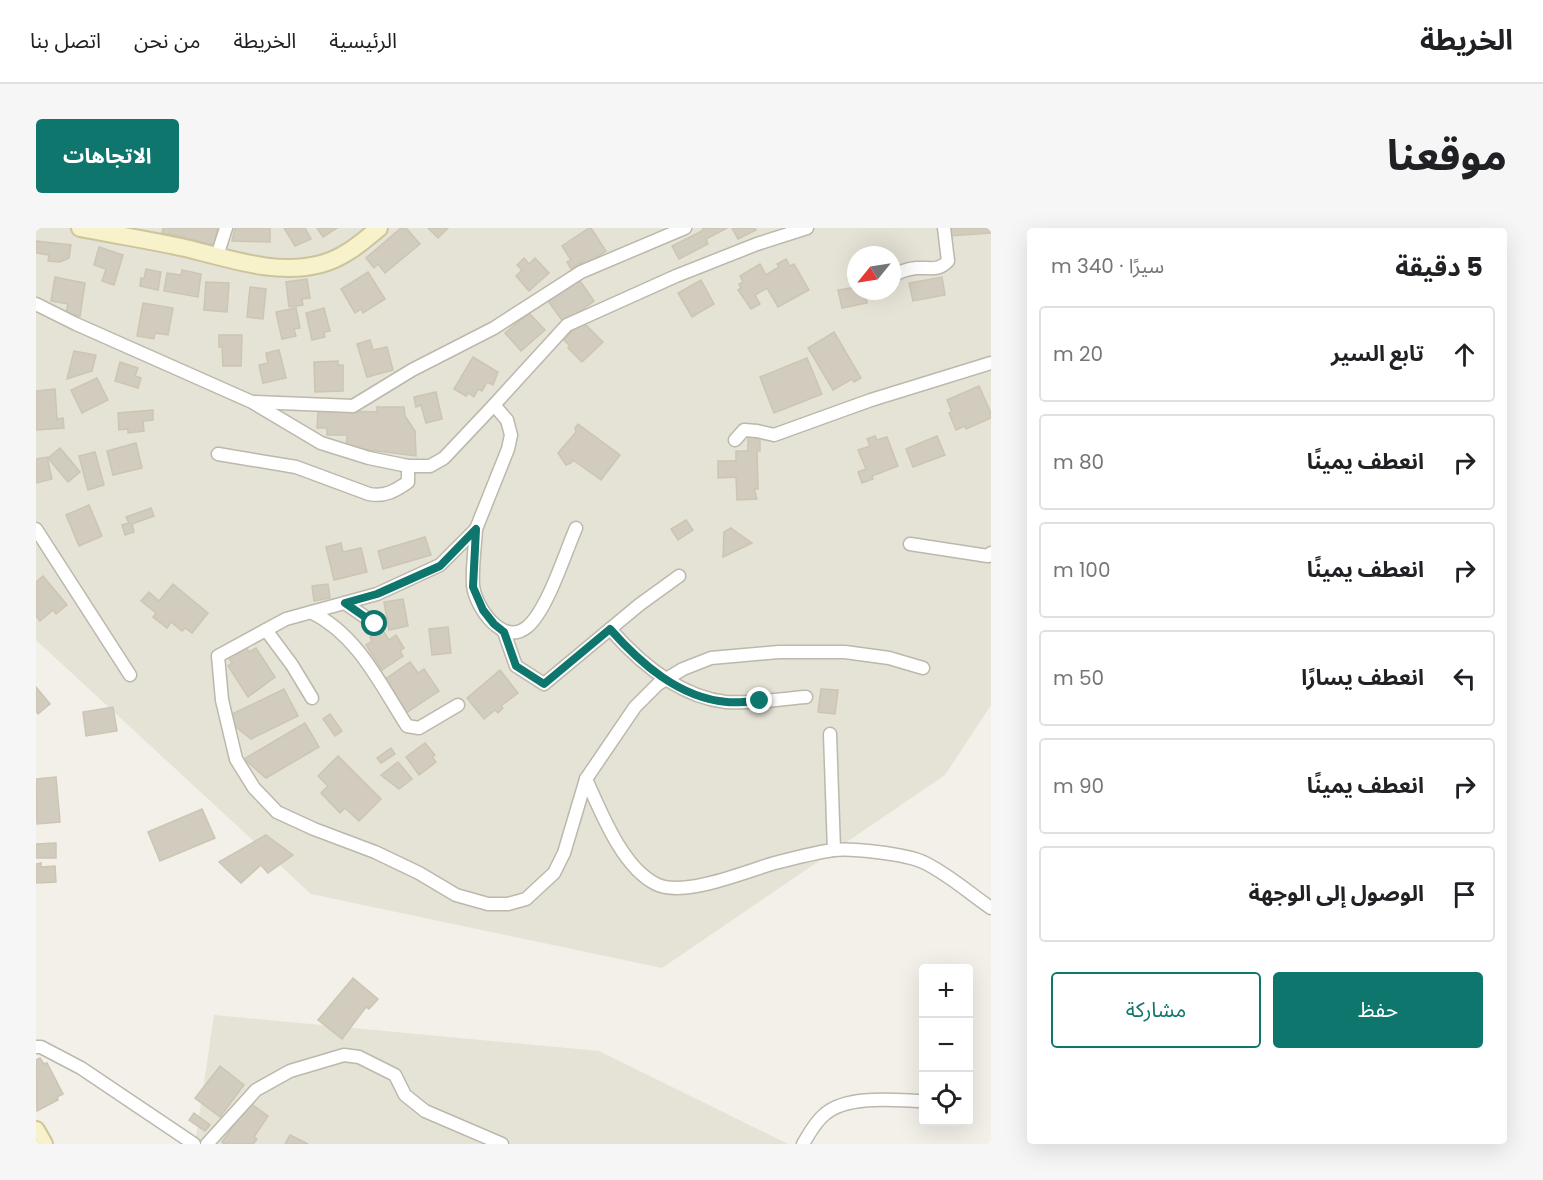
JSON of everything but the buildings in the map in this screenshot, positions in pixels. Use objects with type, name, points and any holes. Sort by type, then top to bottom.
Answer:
[{"type":"street","points":[[80,228],[185,248],[266,267],[307,267],[323,264],[355,249],[379,228]]},
{"type":"street","points":[[217,256],[226,228]]},
{"type":"street","points":[[252,402],[353,406],[412,370],[494,328],[581,272],[686,228]]},
{"type":"street","points":[[36,304],[252,402],[321,443],[369,458],[408,466],[430,466],[444,458],[567,325],[686,272],[757,244],[807,228]]},
{"type":"street","points":[[901,273],[916,268],[935,269],[944,266],[948,261],[944,228]]},
{"type":"street","points":[[735,440],[744,430],[774,435],[871,400],[991,363]]},
{"type":"street","points":[[494,405],[507,420],[511,435],[508,449],[476,529],[473,587],[483,610],[504,632],[516,634],[527,627],[538,615],[576,528]]},
{"type":"street","points":[[218,454],[296,467],[379,496],[386,495],[408,482],[408,466]]},
{"type":"street","points":[[36,529],[130,675]]},
{"type":"street","points":[[476,529],[440,566],[377,594],[286,619],[218,656],[222,700],[236,759],[254,788],[277,812],[375,852],[419,873],[456,895],[488,904],[508,904],[526,899],[554,873],[564,853],[586,779],[635,707],[658,684],[682,669],[711,658],[779,652],[845,652],[889,658],[923,668]]},
{"type":"street","points":[[910,544],[990,556]]},
{"type":"street","points":[[504,632],[516,666],[544,684],[679,576]]},
{"type":"street","points":[[345,603],[375,624]]},
{"type":"street","points":[[311,612],[327,620],[362,655],[407,726],[418,728],[458,705]]},
{"type":"street","points":[[610,629],[656,673],[697,694],[725,702],[806,697]]},
{"type":"street","points":[[266,630],[292,665],[312,698]]},
{"type":"street","points":[[830,735],[834,850]]},
{"type":"street","points":[[586,779],[623,852],[642,874],[657,885],[669,888],[698,886],[777,863],[834,850],[894,854],[923,862],[991,908]]},
{"type":"street","points":[[36,1047],[54,1053],[81,1068],[194,1144]]},
{"type":"street","points":[[207,1144],[256,1090],[290,1071],[344,1055],[359,1057],[395,1075],[405,1095],[425,1111],[502,1144]]},
{"type":"street","points":[[803,1144],[824,1114],[834,1108],[853,1102],[919,1101]]},
{"type":"street","points":[[36,1130],[44,1144]]},
{"type":"shaded area","points":[[36,228],[991,228],[991,705],[945,775],[662,968],[311,894],[36,640]]},
{"type":"shaded area","points":[[214,1015],[599,1051],[788,1144],[195,1144]]},
{"type":"route","points":[[375,624],[345,603],[377,594],[440,566],[476,529],[473,587],[483,610],[504,632],[516,666],[531,677],[544,684],[610,629],[656,673],[673,684],[725,702],[760,701]]}]
